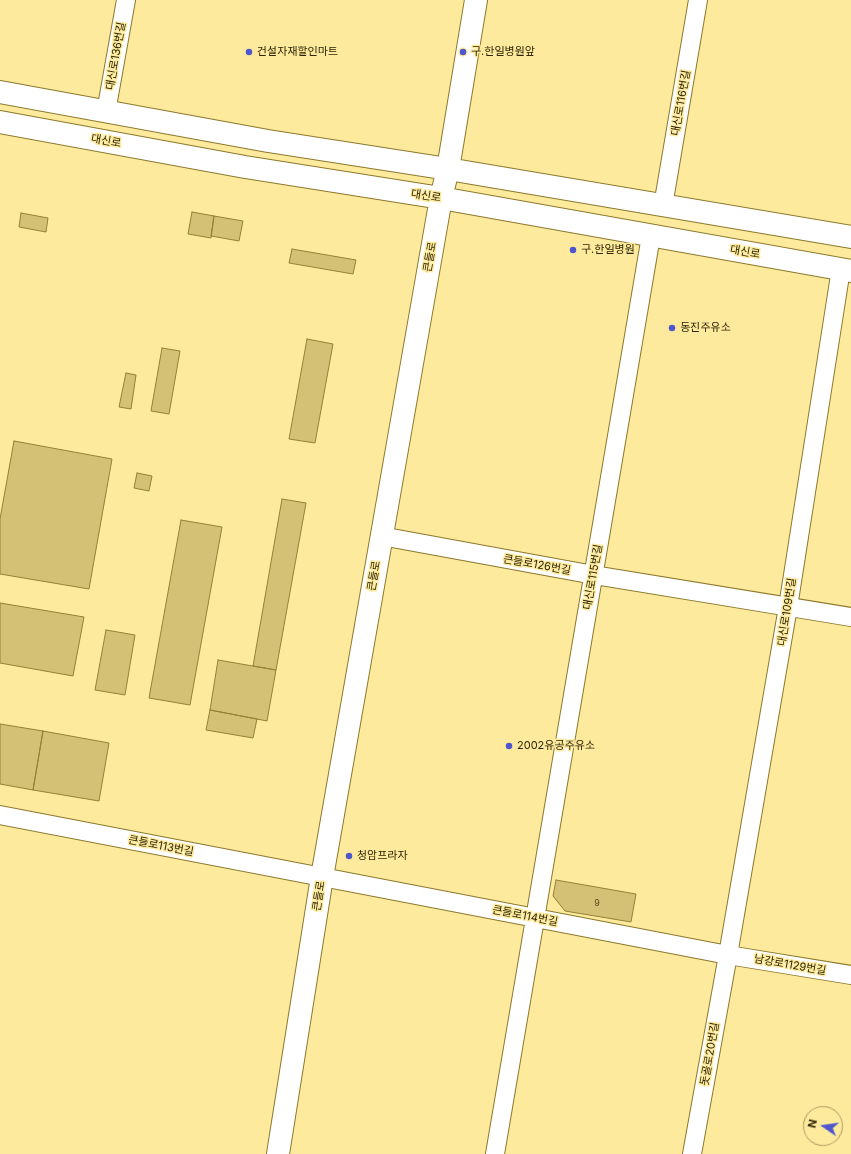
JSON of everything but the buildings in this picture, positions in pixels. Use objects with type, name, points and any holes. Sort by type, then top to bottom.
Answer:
[{"type":"street","name":"대신로136번길","points":[[106,112],[126,0]]},
{"type":"street","name":"큰들로","points":[[278,1154],[322,876],[441,198],[448,169],[476,0]]},
{"type":"street","name":"대신로116번길","points":[[663,206],[698,0]]},
{"type":"street","points":[[0,92],[268,141],[448,169],[663,206],[851,236]]},
{"type":"street","name":"대신로","points":[[0,122],[245,167],[441,198],[846,270]]},
{"type":"street","name":"대신로115번길","points":[[495,1154],[651,236]]},
{"type":"street","name":"대신로109번길","points":[[728,955],[846,270]]},
{"type":"street","name":"큰들로126번길","points":[[382,536],[594,575],[851,617]]},
{"type":"street","name":"큰들로113번길","points":[[0,815],[322,876]]},
{"type":"street","name":"큰들로114번길","points":[[322,876],[728,955]]},
{"type":"street","name":"남강로1129번길","points":[[728,955],[851,975]]},
{"type":"street","name":"돗골로20번길","points":[[692,1154],[728,955]]},
{"type":"place","name":"건설자재할인마트","points":[[249,52]]},
{"type":"place","name":"구.한일병원앞","points":[[463,52]]},
{"type":"place","name":"구.한일병원","points":[[573,250]]},
{"type":"place","name":"동진주유소","points":[[672,328]]},
{"type":"place","name":"2002유공주유소","points":[[509,746]]},
{"type":"place","name":"청암프라자","points":[[349,856]]}]
